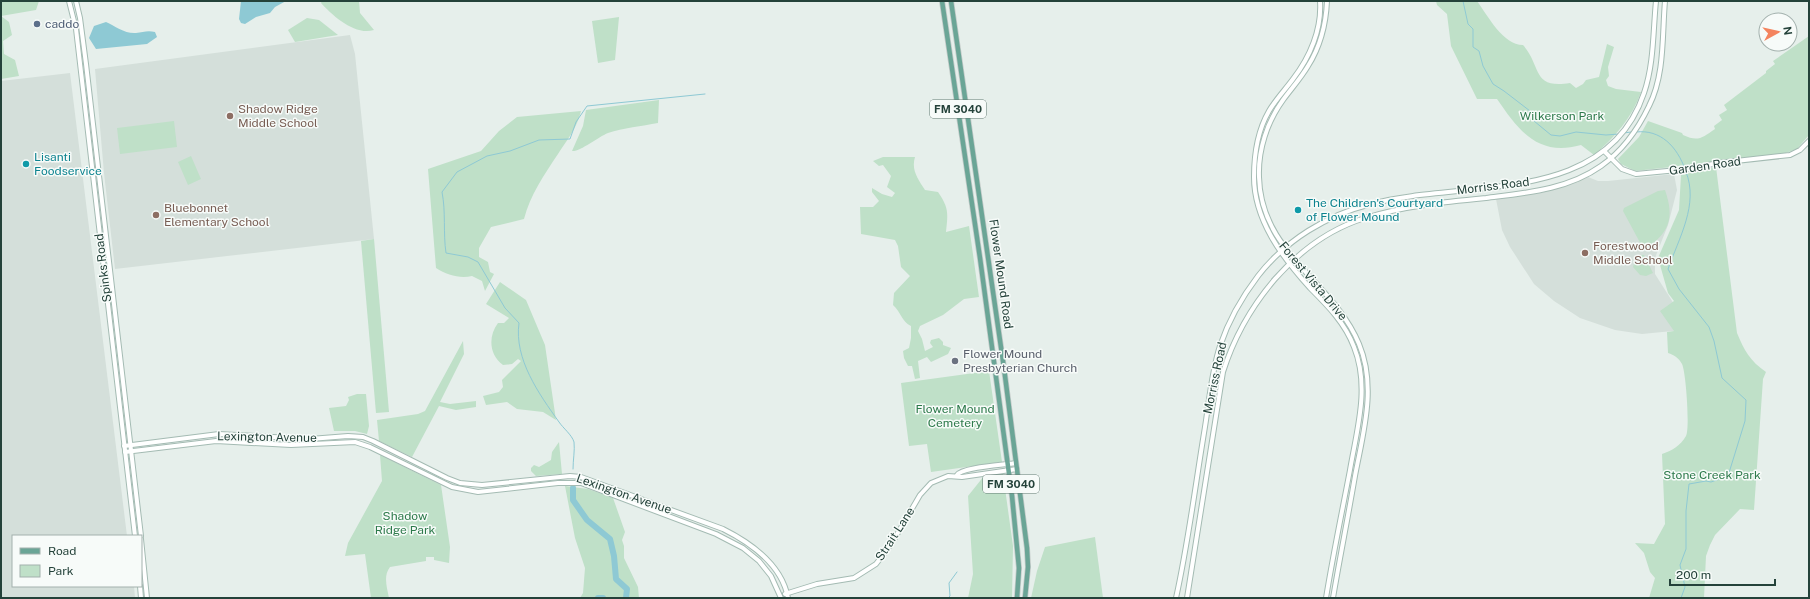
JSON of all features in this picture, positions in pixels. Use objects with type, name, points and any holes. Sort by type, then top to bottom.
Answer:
[{"type":"main road","name":"Spinks Road","points":[[69,1],[76,29],[135,535]]},
{"type":"main road","name":"Spinks Road","points":[[76,1],[82,32],[141,535]]},
{"type":"main road","name":"Flower Mound Road","points":[[942,1],[1009,470],[1019,568],[1017,598]]},
{"type":"main road","name":"Flower Mound Road","points":[[951,1],[1004,368],[1017,469],[1027,553],[1025,598]]},
{"type":"main road","name":"Forest Vista Drive","points":[[1320,1],[1320,20],[1315,39],[1304,63],[1269,111],[1260,132],[1257,144],[1254,176],[1256,200],[1266,227],[1283,250],[1294,260],[1344,316],[1360,344],[1367,374],[1367,410],[1333,598]]},
{"type":"main road","name":"Forest Vista Drive","points":[[1326,598],[1361,408],[1361,374],[1355,348],[1340,320],[1289,264],[1265,209],[1259,177],[1261,154],[1265,136],[1274,116],[1309,65],[1324,28],[1327,1]]},
{"type":"main road","name":"Morriss Road","points":[[1176,598],[1220,346],[1243,298],[1258,276],[1283,250],[1310,229],[1355,208],[1374,203],[1422,195],[1537,181],[1560,175],[1581,167],[1604,151],[1612,143],[1627,126],[1638,109],[1650,67],[1656,1]]},
{"type":"main road","name":"Morriss Road","points":[[1187,598],[1225,364],[1234,340],[1252,308],[1289,264],[1332,231],[1365,218],[1401,209],[1530,192],[1558,186],[1587,174],[1611,158],[1638,127],[1651,102],[1659,74],[1665,1]]},
{"type":"main road","name":"Garden Road","points":[[1604,151],[1622,169],[1636,174],[1676,171],[1718,163],[1790,155],[1800,150],[1809,141]]},
{"type":"main road","points":[[92,173],[99,173]]},
{"type":"main road","points":[[99,233],[106,232]]},
{"type":"main road","points":[[995,370],[1004,368]]},
{"type":"main road","name":"Lexington Avenue","points":[[124,446],[219,434],[310,439],[348,436],[363,437],[373,440],[446,478],[460,483],[482,485],[570,476],[581,477],[724,529],[744,540],[769,562],[780,577],[787,596]]},
{"type":"main road","name":"Lexington Avenue","points":[[125,452],[216,441],[291,445],[355,442],[370,447],[452,487],[478,492],[558,483],[581,483],[716,534],[738,546],[759,561],[771,576],[781,597]]},
{"type":"main road","name":"Strait Lane","points":[[956,475],[958,472],[968,470],[1016,463]]},
{"type":"main road","name":"Strait Lane","points":[[781,597],[817,584],[846,580],[866,572],[880,561],[920,495],[929,485],[948,476],[962,476],[1017,469]]},
{"type":"main road","points":[[142,547],[148,598]]},
{"type":"main road","points":[[140,587],[141,598]]},
{"type":"shaded area","name":"Shadow Ridge Middle School","points":[[350,35],[355,54],[374,239],[115,269],[104,173],[95,69]]},
{"type":"shaded area","points":[[70,73],[127,535],[12,535],[12,587],[134,587],[135,598],[1,598],[1,81]]},
{"type":"shaded area","name":"Forestwood Middle School","points":[[1674,174],[1677,190],[1668,225],[1655,258],[1655,274],[1674,304],[1693,329],[1642,334],[1615,330],[1580,318],[1554,301],[1534,284],[1510,247],[1502,230],[1496,199],[1540,193],[1567,186],[1588,177],[1598,181],[1608,181]]},
{"type":"green space","points":[[1,1],[39,1],[36,10],[1,16]]},
{"type":"green space","points":[[322,1],[359,1],[360,13],[374,30],[367,31],[352,28],[338,19],[321,3]]},
{"type":"green space","name":"Wilkerson Park","points":[[1436,1],[1477,1],[1491,22],[1503,35],[1516,44],[1523,45],[1529,53],[1539,74],[1549,83],[1570,83],[1576,88],[1583,84],[1586,80],[1599,77],[1607,44],[1614,47],[1608,67],[1609,76],[1606,80],[1608,86],[1616,89],[1641,92],[1628,119],[1616,134],[1594,155],[1581,145],[1566,148],[1553,147],[1541,144],[1531,138],[1513,121],[1497,99],[1477,99],[1451,46],[1447,14],[1437,5]]},
{"type":"green space","points":[[1,16],[9,22],[12,35],[3,41],[4,54],[15,60],[19,76],[1,79]]},
{"type":"green space","points":[[619,17],[615,60],[598,63],[592,21]]},
{"type":"green space","points":[[307,18],[319,20],[338,35],[295,42],[288,30]]},
{"type":"green space","name":"Wilkerson Park","points":[[1809,36],[1809,135],[1797,149],[1780,155],[1635,171],[1621,164],[1618,159],[1639,137],[1648,121],[1696,139],[1711,132],[1715,129],[1714,126],[1722,120],[1719,115],[1727,110],[1724,105],[1766,73],[1766,71],[1775,64],[1773,61],[1786,52],[1798,52],[1798,44]]},
{"type":"green space","points":[[659,100],[658,123],[626,128],[608,133],[580,149],[572,151],[583,126],[586,110]]},
{"type":"green space","points":[[581,111],[571,134],[534,193],[524,219],[491,227],[479,248],[479,257],[488,262],[490,272],[494,274],[485,291],[482,281],[472,276],[454,276],[436,268],[428,169],[481,151],[499,131],[517,117]]},
{"type":"green space","points":[[174,121],[177,147],[120,154],[117,128]]},
{"type":"green space","points":[[191,156],[201,179],[188,185],[178,162]]},
{"type":"green space","points":[[883,157],[915,157],[914,166],[922,186],[925,190],[938,192],[944,202],[947,211],[946,232],[969,226],[979,297],[964,299],[943,315],[920,326],[918,331],[925,351],[933,347],[930,343],[931,340],[939,338],[943,342],[943,345],[951,348],[948,354],[931,362],[927,357],[918,361],[920,378],[915,379],[912,366],[908,366],[904,358],[903,351],[909,348],[911,326],[893,305],[894,293],[910,276],[901,267],[898,246],[895,240],[861,234],[860,207],[873,207],[879,201],[872,192],[872,188],[882,194],[892,197],[895,193],[887,187],[891,176],[883,165],[879,166],[873,161]]},
{"type":"green space","name":"Stone Creek Park","points":[[1716,167],[1737,333],[1748,355],[1766,372],[1763,379],[1754,510],[1740,509],[1715,535],[1706,556],[1704,598],[1649,598],[1655,578],[1650,572],[1644,553],[1635,543],[1654,544],[1665,524],[1662,454],[1679,445],[1686,436],[1688,423],[1685,378],[1682,364],[1678,358],[1668,353],[1667,332],[1674,331],[1660,311],[1674,301],[1668,293],[1658,258],[1679,210],[1681,175]]},
{"type":"green space","points":[[1665,190],[1669,209],[1668,224],[1659,238],[1644,250],[1623,211],[1624,208],[1658,191]]},
{"type":"green space","points":[[374,239],[389,412],[376,413],[361,241]]},
{"type":"green space","points":[[1637,255],[1644,255],[1653,273],[1646,276],[1640,275],[1633,267]]},
{"type":"green space","points":[[500,282],[526,300],[545,345],[556,420],[543,412],[517,409],[507,402],[486,405],[483,396],[499,392],[503,387],[502,380],[521,361],[518,359],[512,364],[503,365],[498,361],[493,351],[491,339],[495,328],[498,323],[504,323],[509,318],[486,304]]},
{"type":"green space","points":[[463,341],[464,354],[440,402],[450,404],[476,401],[476,407],[456,410],[439,406],[412,457],[379,441],[377,420],[418,414],[425,411]]},
{"type":"green space","name":"Flower Mound Cemetery","points":[[989,371],[1002,462],[931,472],[927,444],[909,446],[901,383]]},
{"type":"green space","points":[[357,394],[366,394],[369,426],[367,434],[355,431],[334,431],[329,408],[346,406],[349,400],[348,397]]},
{"type":"green space","points":[[559,442],[562,474],[536,476],[531,471],[531,468],[534,465],[539,467],[551,460],[552,452]]},
{"type":"green space","name":"Shadow Ridge Park","points":[[380,455],[441,485],[450,547],[449,563],[434,560],[434,557],[426,557],[426,561],[390,567],[386,578],[389,598],[371,598],[365,554],[345,556],[348,543],[382,481]]},
{"type":"green space","points":[[1003,474],[1013,546],[1012,598],[968,598],[973,574],[968,496],[984,476]]},
{"type":"green space","points":[[565,486],[588,489],[613,498],[625,532],[622,540],[624,546],[624,558],[638,587],[639,598],[580,598],[583,593],[585,568],[575,538]]},
{"type":"green space","points":[[1095,537],[1103,598],[1031,598],[1037,571],[1045,547]]},
{"type":"water","points":[[241,1],[286,1],[275,7],[270,13],[256,17],[245,24],[241,23],[239,19]]},
{"type":"water","points":[[106,22],[132,33],[148,31],[155,32],[157,37],[147,44],[96,49],[89,38],[94,26]]},
{"type":"waterway","points":[[1463,1],[1468,24],[1473,29],[1473,47],[1479,51],[1483,66],[1493,84],[1530,111],[1534,121],[1551,135],[1560,136],[1576,132],[1606,135],[1619,134]]},
{"type":"waterway","points":[[573,469],[574,442],[544,400],[530,376],[520,350],[518,336],[519,323],[505,308],[478,262],[468,257],[446,253],[442,192],[457,172],[487,156],[510,151],[539,140],[570,139],[576,122],[587,106],[705,94]]},
{"type":"waterway","points":[[1624,133],[1631,132]]},
{"type":"waterway","points":[[1636,132],[1653,133],[1667,141],[1673,147],[1685,169]]},
{"type":"waterway","points":[[1681,598],[1685,587],[1680,565],[1686,549],[1686,511],[1689,484],[1706,481],[1711,482],[1728,476],[1745,421],[1746,400],[1722,378],[1714,341],[1709,327],[1679,289],[1668,269],[1682,233],[1689,209],[1690,196],[1686,172]]},
{"type":"waterway","points":[[573,488],[573,500],[587,520],[610,539],[614,556],[616,579],[627,589],[626,598]]},
{"type":"waterway","points":[[948,598],[950,596],[949,583],[957,572]]},
{"type":"waterway","points":[[598,598],[603,598]]},
{"type":"place","name":"caddo","points":[[37,24]]},
{"type":"place","name":"Shadow Ridge Middle School","points":[[230,116]]},
{"type":"place","name":"Lisanti Foodservice","points":[[26,164]]},
{"type":"place","name":"The Children's Courtyard of Flower Mound","points":[[1298,210]]},
{"type":"place","name":"Bluebonnet Elementary School","points":[[156,215]]},
{"type":"place","name":"Forestwood Middle School","points":[[1585,253]]},
{"type":"place","name":"Flower Mound Presbyterian Church","points":[[955,361]]}]
